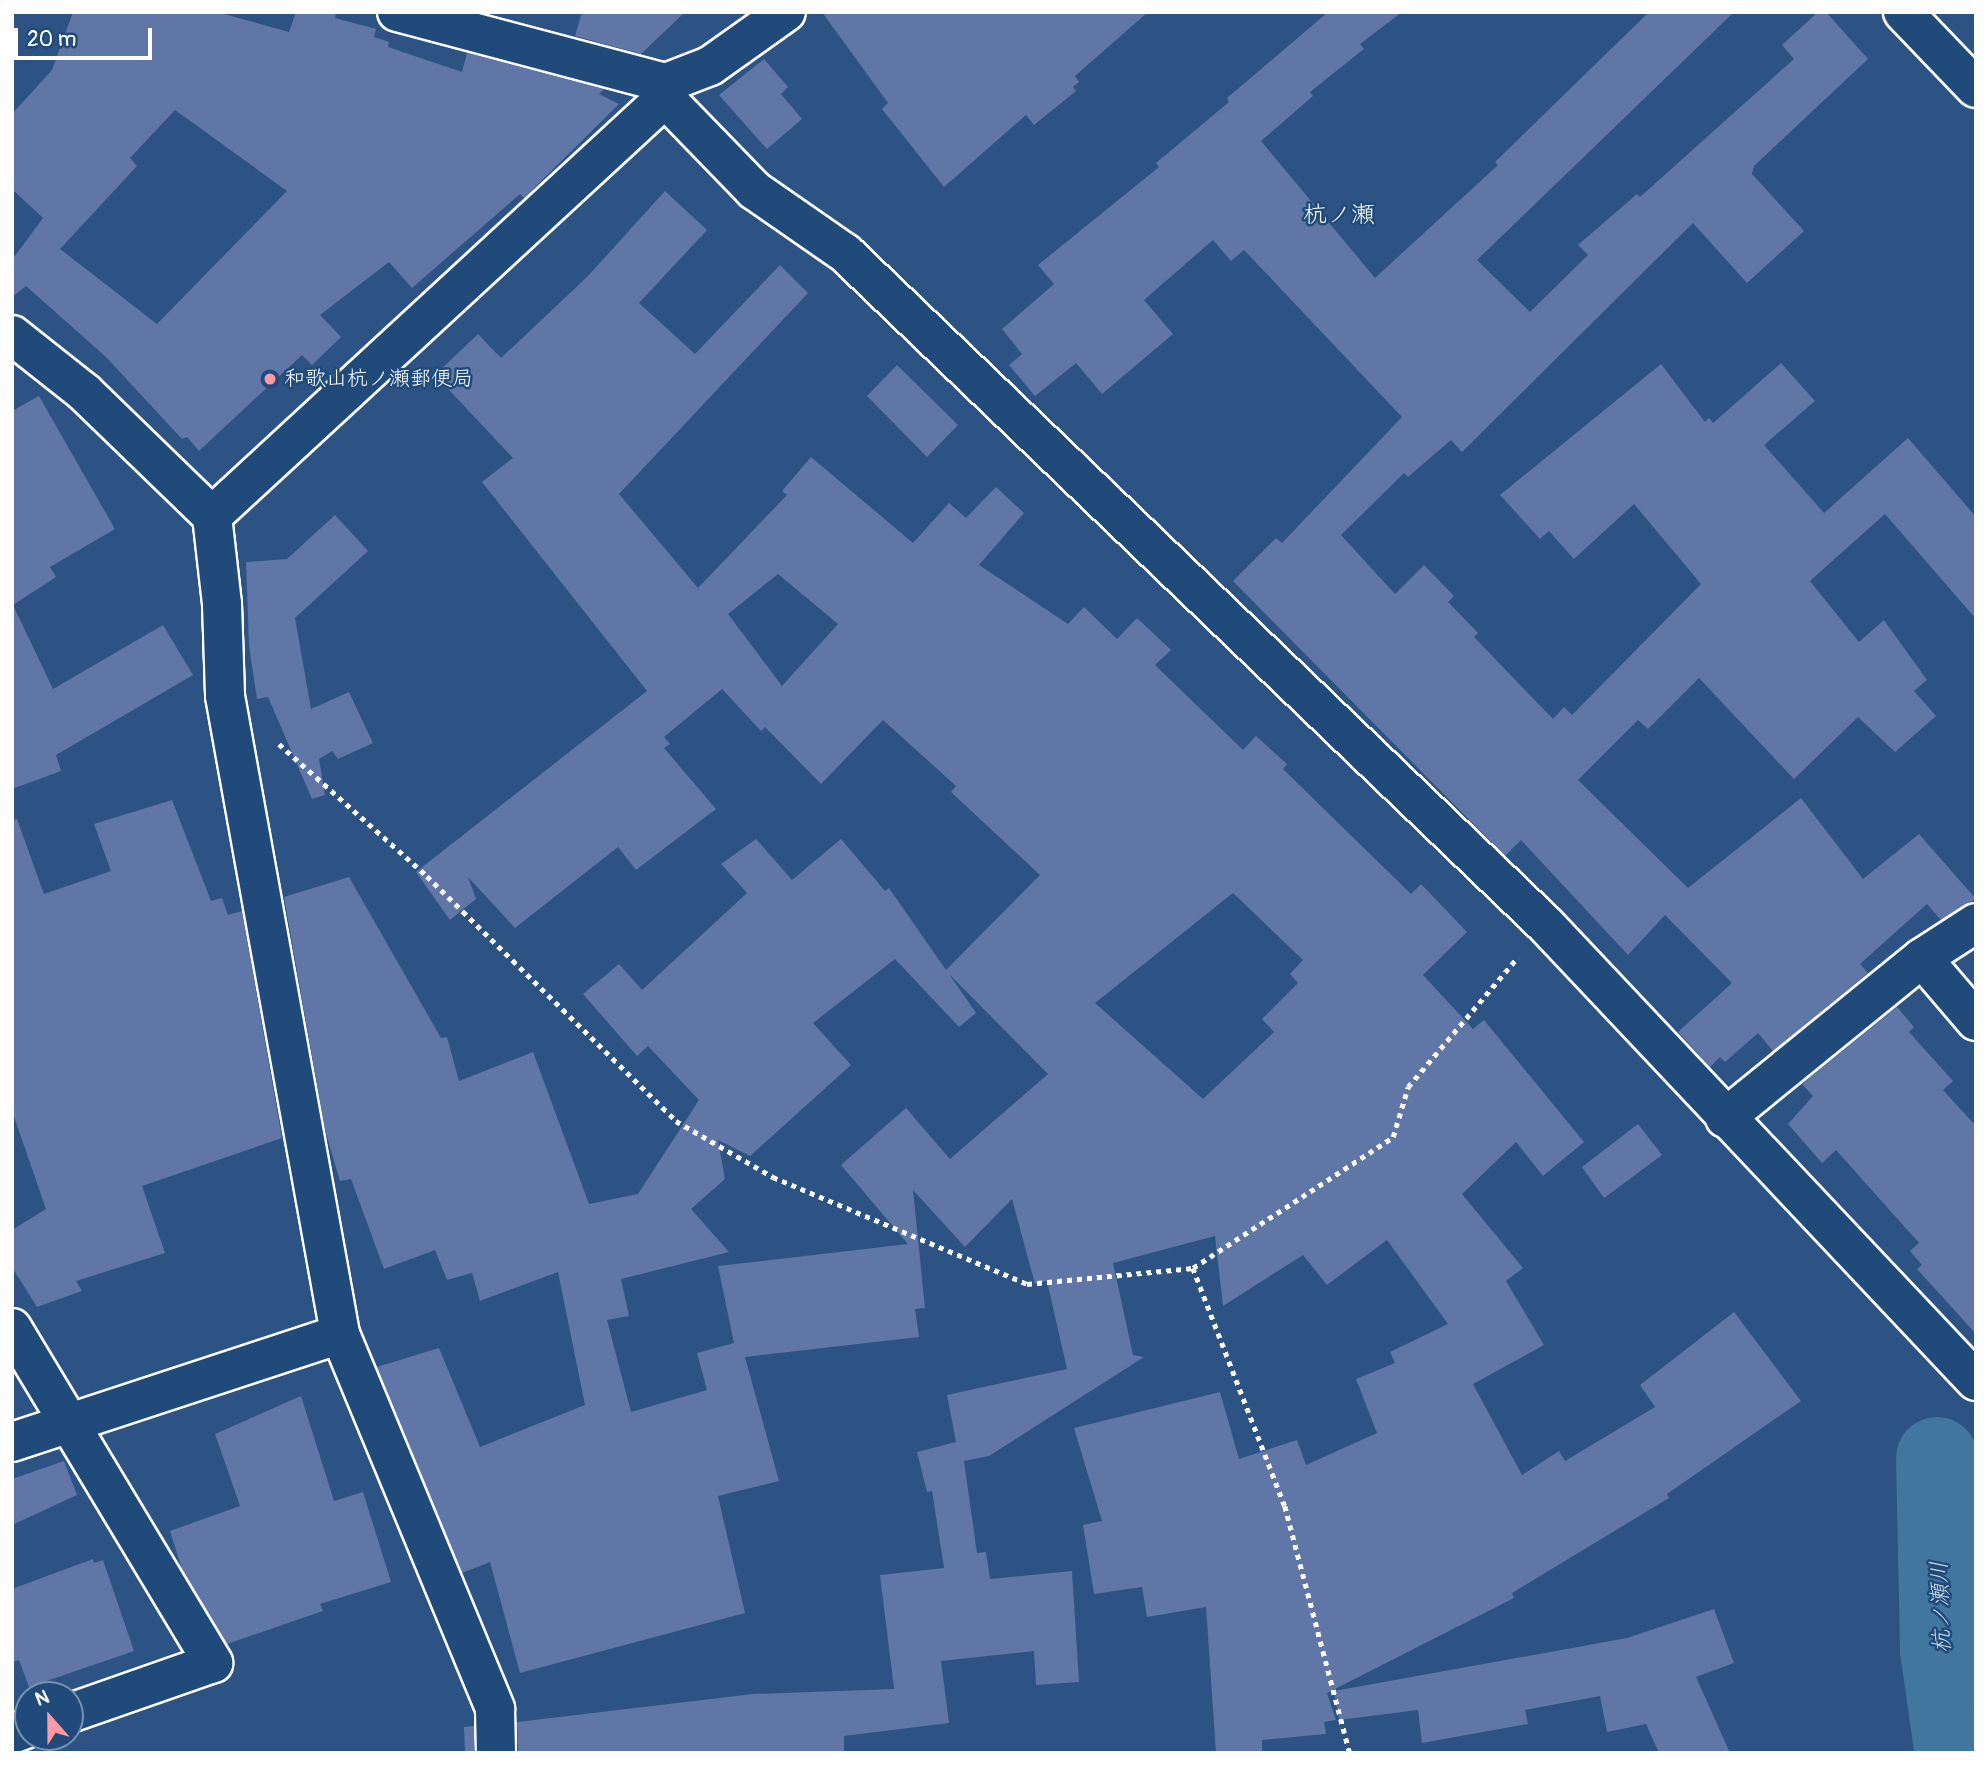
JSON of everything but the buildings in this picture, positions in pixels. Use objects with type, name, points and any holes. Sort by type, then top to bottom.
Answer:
[{"type":"street","points":[[397,12],[665,91],[754,190],[845,253],[1545,924],[1725,1118],[1968,1359]]},
{"type":"street","points":[[1903,12],[1976,88]]},
{"type":"street","points":[[212,516],[665,91],[710,66],[762,19]]},
{"type":"street","points":[[12,335],[84,392],[212,516],[222,604],[225,696],[340,1334],[495,1709],[496,1753]]},
{"type":"street","points":[[1725,1118],[1922,958],[1976,923]]},
{"type":"street","points":[[1922,958],[1976,1021]]},
{"type":"street","points":[[12,1328],[213,1664],[84,1708]]},
{"type":"street","points":[[12,1441],[340,1334]]},
{"type":"path","points":[[275,741],[427,876],[676,1122],[773,1177],[1027,1284],[1193,1268],[1393,1137],[1408,1087],[1545,924]]},
{"type":"path","points":[[1193,1268],[1285,1506],[1350,1753]]},
{"type":"waterway","name":"杭ノ瀬川","points":[[1937,1458],[1941,1650],[1954,1741],[1960,1753]]},
{"type":"place","name":"和歌山杭ノ瀬郵便局","points":[[270,379]]},
{"type":"district","name":"杭ノ瀬","points":[[1339,215]]}]
